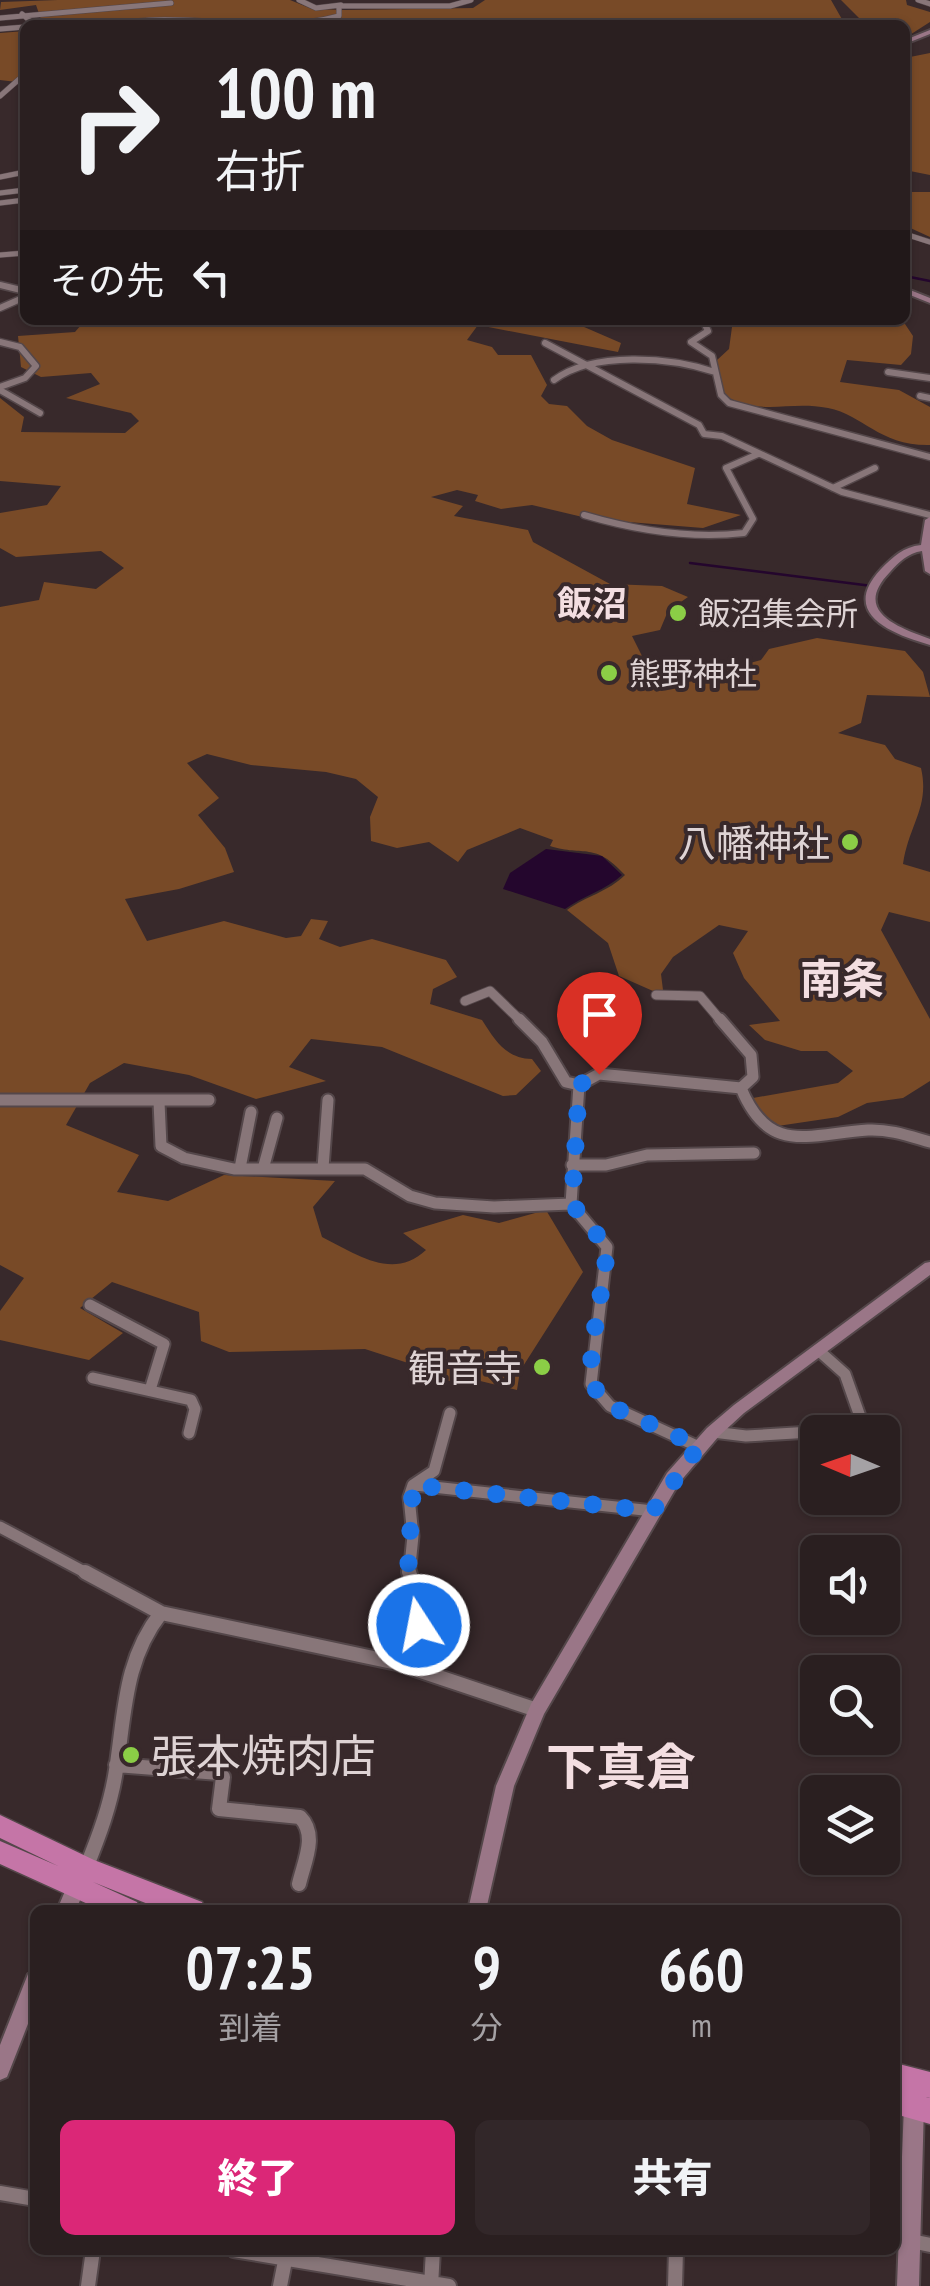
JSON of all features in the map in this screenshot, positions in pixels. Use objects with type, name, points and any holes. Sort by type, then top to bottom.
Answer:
[{"type":"highway","points":[[0,1826],[76,1889],[165,1905]]},
{"type":"highway","points":[[0,1852],[116,1905]]},
{"type":"highway","points":[[900,2081],[917,2100]]},
{"type":"main road","points":[[929,569],[925,548],[930,518]]},
{"type":"main road","points":[[925,548],[908,549],[870,585],[869,605],[878,618],[900,633],[930,642]]},
{"type":"main road","points":[[478,1905],[505,1786],[537,1710],[653,1511],[699,1446],[930,1267]]},
{"type":"main road","points":[[0,2070],[30,1994]]},
{"type":"main road","points":[[908,2286],[920,2243],[917,2100]]},
{"type":"street","points":[[299,0],[316,8],[414,0],[458,7],[472,0]]},
{"type":"street","points":[[918,0],[930,4]]},
{"type":"street","points":[[0,18],[171,2]]},
{"type":"street","points":[[321,20],[339,16],[341,5]]},
{"type":"street","points":[[22,14],[29,20]]},
{"type":"street","points":[[0,96],[20,78]]},
{"type":"street","points":[[706,325],[708,330],[692,342],[711,355],[721,396],[734,406],[842,428],[930,458]]},
{"type":"street","points":[[0,342],[20,347],[36,366],[24,378],[0,388]]},
{"type":"street","points":[[545,343],[584,362],[625,390],[699,425],[704,434],[722,436],[833,488],[930,518]]},
{"type":"street","points":[[554,380],[584,362],[604,357],[639,362],[671,359],[715,372]]},
{"type":"street","points":[[888,372],[930,378]]},
{"type":"street","points":[[0,388],[40,413]]},
{"type":"street","points":[[920,396],[930,398]]},
{"type":"street","points":[[584,515],[616,524],[686,531],[698,538],[744,534],[754,524],[753,519],[726,468],[758,454]]},
{"type":"street","points":[[833,488],[875,468]]},
{"type":"street","points":[[846,508],[858,496]]},
{"type":"street","points":[[465,1001],[490,991],[542,1042],[566,1082],[579,1085],[599,1074],[620,1074],[742,1088]]},
{"type":"street","points":[[656,995],[700,996],[751,1055],[753,1077],[742,1088]]},
{"type":"street","points":[[579,1085],[572,1204],[607,1247],[605,1284],[593,1334],[591,1384],[610,1406],[699,1446]]},
{"type":"street","points":[[742,1088],[748,1113],[778,1134],[836,1137],[892,1131],[930,1142]]},
{"type":"street","points":[[0,1100],[209,1100]]},
{"type":"street","points":[[323,1168],[328,1100]]},
{"type":"street","points":[[159,1102],[161,1146],[188,1161],[240,1168],[370,1169],[408,1196],[422,1201],[506,1207],[572,1204]]},
{"type":"street","points":[[240,1168],[252,1112]]},
{"type":"street","points":[[263,1169],[277,1118]]},
{"type":"street","points":[[572,1165],[606,1165],[647,1154],[754,1152]]},
{"type":"street","points":[[90,1305],[164,1344],[150,1390]]},
{"type":"street","points":[[818,1350],[845,1374],[859,1415]]},
{"type":"street","points":[[93,1378],[195,1404],[189,1433]]},
{"type":"street","points":[[413,1485],[434,1471],[450,1413]]},
{"type":"street","points":[[713,1432],[746,1436],[800,1431]]},
{"type":"street","points":[[413,1485],[653,1511]]},
{"type":"street","points":[[397,1663],[419,1625],[422,1608],[408,1571],[413,1485]]},
{"type":"street","points":[[0,1528],[161,1613],[397,1663],[537,1710]]},
{"type":"street","points":[[76,1889],[113,1791],[134,1665],[150,1624],[161,1613]]},
{"type":"street","points":[[116,1765],[219,1773],[222,1776],[218,1810],[300,1817],[308,1825],[310,1840],[299,1884]]},
{"type":"street","points":[[0,2193],[30,2198]]},
{"type":"street","points":[[88,2286],[92,2255]]},
{"type":"street","points":[[260,2255],[449,2286]]},
{"type":"street","points":[[431,2285],[433,2255]]},
{"type":"street","points":[[675,2286],[676,2255]]},
{"type":"street","points":[[280,2286],[285,2260]]},
{"type":"shaded area","points":[[290,0],[312,9],[345,10],[473,8],[485,0],[831,0],[842,20],[41,20],[36,5],[0,10],[1,2]]},
{"type":"shaded area","points":[[841,0],[906,0],[907,5],[930,12],[930,22],[910,35],[910,20],[859,18]]},
{"type":"shaded area","points":[[20,31],[20,82],[0,80],[0,33]]},
{"type":"shaded area","points":[[930,53],[930,175],[910,171],[910,57]]},
{"type":"shaded area","points":[[910,192],[930,192],[930,237],[910,228]]},
{"type":"shaded area","points":[[81,325],[478,325],[467,340],[492,347],[498,355],[531,355],[547,385],[541,396],[549,404],[567,406],[587,426],[612,440],[695,468],[687,504],[741,515],[703,528],[591,519],[532,505],[501,509],[475,501],[478,495],[457,490],[431,497],[463,506],[454,516],[528,530],[533,542],[610,584],[662,586],[688,597],[668,611],[660,630],[632,636],[647,666],[673,666],[702,676],[761,660],[769,649],[817,638],[905,651],[923,672],[930,697],[867,695],[861,723],[838,733],[885,745],[895,759],[921,768],[921,805],[903,864],[930,872],[930,922],[889,912],[881,930],[930,1019],[930,1081],[903,1098],[867,1103],[838,1117],[771,1127],[756,1114],[753,1098],[838,1083],[853,1071],[827,1051],[801,1051],[765,1040],[749,1025],[780,1021],[744,978],[733,953],[748,931],[719,925],[673,957],[661,974],[663,990],[653,991],[619,976],[608,943],[567,910],[625,875],[597,854],[550,846],[553,840],[520,828],[467,850],[458,862],[429,842],[397,848],[371,841],[370,817],[378,797],[356,779],[251,765],[207,754],[187,763],[219,798],[198,815],[225,848],[234,872],[179,889],[125,899],[147,941],[224,921],[286,938],[301,936],[311,919],[328,921],[319,939],[340,947],[372,939],[446,960],[457,977],[433,989],[430,1004],[482,1020],[502,1047],[532,1059],[541,1071],[516,1095],[503,1096],[382,1047],[311,1039],[289,1067],[326,1081],[256,1099],[189,1075],[124,1063],[90,1083],[66,1125],[139,1155],[117,1192],[168,1201],[224,1175],[335,1181],[313,1207],[322,1237],[374,1262],[401,1263],[426,1250],[403,1233],[463,1215],[499,1223],[546,1210],[583,1272],[520,1371],[517,1390],[468,1378],[460,1383],[419,1375],[408,1363],[365,1349],[229,1352],[201,1341],[199,1312],[112,1282],[80,1308],[123,1333],[89,1360],[0,1340],[0,1311],[24,1278],[0,1265],[0,607],[39,600],[44,582],[96,589],[124,568],[101,551],[16,557],[0,548],[0,513],[47,505],[61,486],[0,481],[0,398],[24,417],[21,432],[125,433],[139,421],[131,413],[66,398],[100,384],[91,373],[41,377],[21,367],[18,336],[75,332]]},
{"type":"shaded area","points":[[478,325],[580,325],[621,343],[618,352]]},
{"type":"shaded area","points":[[906,325],[913,336],[911,354],[901,365],[847,360],[840,382],[899,390],[930,407],[930,445],[898,441],[828,408],[761,407],[720,393],[716,361],[729,349],[732,327]]},
{"type":"shaded area","points":[[546,849],[602,856],[622,875],[565,909],[503,889],[510,873]]},
{"type":"waterway","points":[[913,41],[930,35]]},
{"type":"waterway","points":[[910,277],[930,281]]},
{"type":"waterway","points":[[690,563],[872,586]]},
{"type":"place","name":"飯沼集会所","points":[[678,613]]},
{"type":"place","name":"熊野神社","points":[[609,673]]},
{"type":"place","name":"八幡神社","points":[[850,842]]},
{"type":"place","name":"観音寺","points":[[542,1367]]},
{"type":"place","name":"張本焼肉店","points":[[131,1755]]},
{"type":"district","name":"飯沼","points":[[592,603]]},
{"type":"district","name":"南条","points":[[842,978]]},
{"type":"district","name":"下真倉","points":[[621,1766]]},
{"type":"route","points":[[419,1625],[420,1594],[408,1571],[413,1547],[409,1497],[413,1485],[571,1499],[653,1511],[699,1446],[610,1406],[591,1384],[593,1334],[605,1284],[607,1247],[596,1228],[572,1204],[571,1175],[579,1085],[599,1074]]}]
